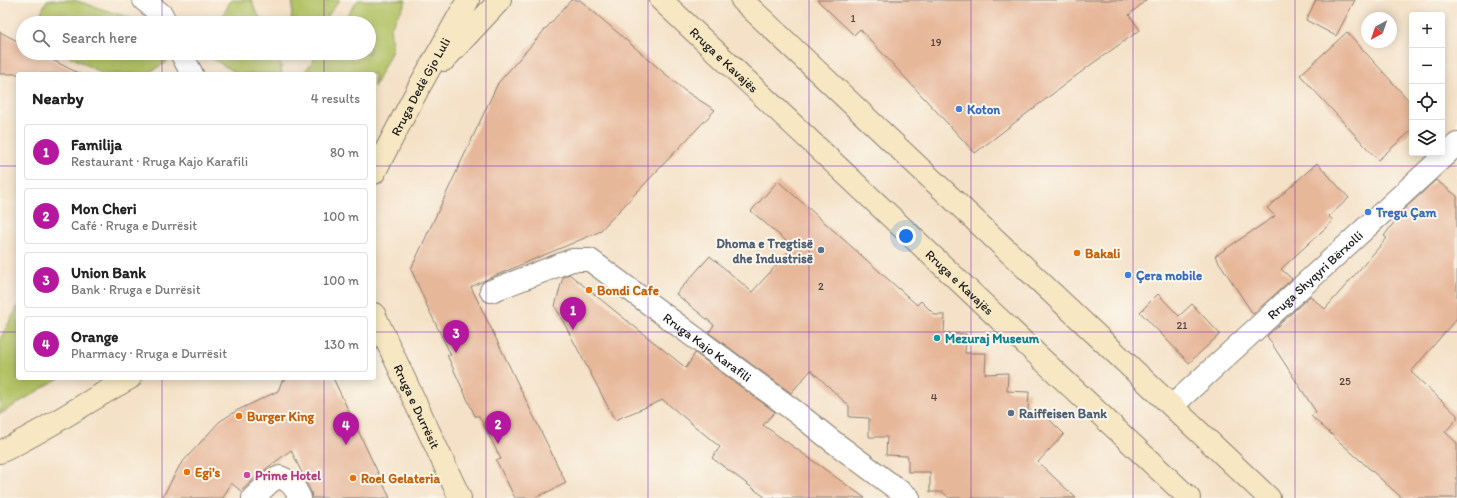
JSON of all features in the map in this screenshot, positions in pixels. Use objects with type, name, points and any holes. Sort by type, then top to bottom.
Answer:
[{"type":"main road","name":"Rruga Dedë Gjo Luli","points":[[376,169],[468,0]]},
{"type":"main road","points":[[419,88],[500,0]]},
{"type":"main road","name":"Rruga e Kavajës","points":[[654,0],[667,6],[1189,498]]},
{"type":"main road","points":[[742,0],[1268,498]]},
{"type":"main road","name":"Rruga e Durrësit","points":[[376,318],[460,498]]},
{"type":"main road","points":[[376,346],[400,370]]},
{"type":"main road","points":[[0,452],[22,442],[126,380]]},
{"type":"street","points":[[144,0],[162,16]]},
{"type":"street","points":[[185,60],[191,72]]},
{"type":"street","name":"Rruga Shyqyri Bërxolli","points":[[1172,406],[1457,144]]},
{"type":"street","name":"Rruga Kajo Karafili","points":[[491,291],[572,260],[590,260],[909,498]]},
{"type":"street","points":[[253,498],[271,482],[280,477],[287,480],[295,487],[300,498]]},
{"type":"green space","points":[[47,0],[74,0],[124,16],[39,16]]},
{"type":"green space","points":[[231,0],[252,0],[255,10],[259,16],[223,16]]},
{"type":"green space","points":[[293,0],[340,0],[327,16],[292,16]]},
{"type":"green space","points":[[358,0],[406,0],[391,28],[392,50],[376,83],[376,72],[305,72],[314,60],[376,60],[376,16],[346,16]]},
{"type":"green space","points":[[77,60],[166,60],[167,62],[150,72],[99,72]]},
{"type":"green space","points":[[215,60],[278,60],[282,72],[235,72]]},
{"type":"green space","points":[[16,310],[16,380],[56,380],[0,414],[0,339]]},
{"type":"building","points":[[571,0],[580,0],[685,91],[715,110],[599,232],[471,287],[566,483],[535,498],[515,498],[496,460],[501,459],[479,416],[475,416],[447,355],[451,355],[411,269],[498,83]]},
{"type":"building","points":[[817,0],[1146,0],[1129,15],[1140,30],[1089,66],[975,153],[860,29],[854,35]]},
{"type":"building","points":[[1316,0],[1355,0],[1336,36],[1306,20]]},
{"type":"building","points":[[0,32],[16,40],[16,60],[53,60],[76,72],[16,72],[16,74],[0,74]]},
{"type":"building","points":[[1347,32],[1409,101],[1409,133],[1378,160],[1300,75]]},
{"type":"building","points":[[1317,163],[1349,198],[1329,216],[1333,221],[1281,269],[1292,279],[1253,314],[1215,256],[1275,216],[1267,208]]},
{"type":"building","points":[[1436,180],[1457,196],[1457,318],[1411,372],[1457,415],[1457,419],[1445,432],[1457,443],[1457,498],[1402,498],[1311,416],[1316,412],[1267,336],[1310,296],[1325,309],[1387,238],[1384,236],[1403,210]]},
{"type":"building","points":[[778,181],[917,305],[921,301],[935,315],[945,315],[944,333],[966,334],[965,353],[986,353],[985,374],[1008,373],[1007,391],[1029,392],[1028,411],[1050,413],[1050,420],[1064,434],[1038,462],[1076,498],[949,498],[943,492],[930,492],[930,472],[908,472],[908,456],[886,455],[887,437],[869,437],[869,418],[849,417],[849,406],[811,370],[791,393],[709,333],[714,325],[676,294],[710,256],[752,292],[793,247],[751,211]]},
{"type":"building","points":[[569,274],[686,368],[695,353],[775,412],[763,425],[865,498],[766,498],[712,458],[720,447],[663,400],[615,420],[555,306],[563,277]]},
{"type":"building","points":[[1158,294],[1179,316],[1192,304],[1220,334],[1189,363],[1140,312]]},
{"type":"building","points":[[334,380],[390,498],[312,498],[311,492],[291,450],[262,472],[241,491],[231,483],[223,498],[162,498],[180,465],[219,422],[236,411],[278,391],[282,381]]},
{"type":"place","name":"Koton","points":[[959,109]]},
{"type":"place","name":"Tregu Çam","points":[[1368,212]]},
{"type":"place","name":"Dhoma e Tregtisë dhe Industrisë","points":[[821,250]]},
{"type":"place","name":"Bakali","points":[[1077,253]]},
{"type":"place","name":"Çera mobile","points":[[1128,275]]},
{"type":"place","name":"Bondi Cafe","points":[[589,290]]},
{"type":"place","name":"Familija","points":[[573,330]]},
{"type":"place","name":"Mezuraj Museum","points":[[937,338]]},
{"type":"place","name":"Union Bank","points":[[456,353]]},
{"type":"place","name":"Raiffeisen Bank","points":[[1011,413]]},
{"type":"place","name":"Burger King","points":[[239,416]]},
{"type":"place","name":"Mon Cheri","points":[[498,444]]},
{"type":"place","name":"Orange","points":[[346,445]]},
{"type":"place","name":"Egi's","points":[[187,472]]},
{"type":"place","name":"Prime Hotel","points":[[247,475]]},
{"type":"place","name":"Roel Gelateria","points":[[353,478]]}]
